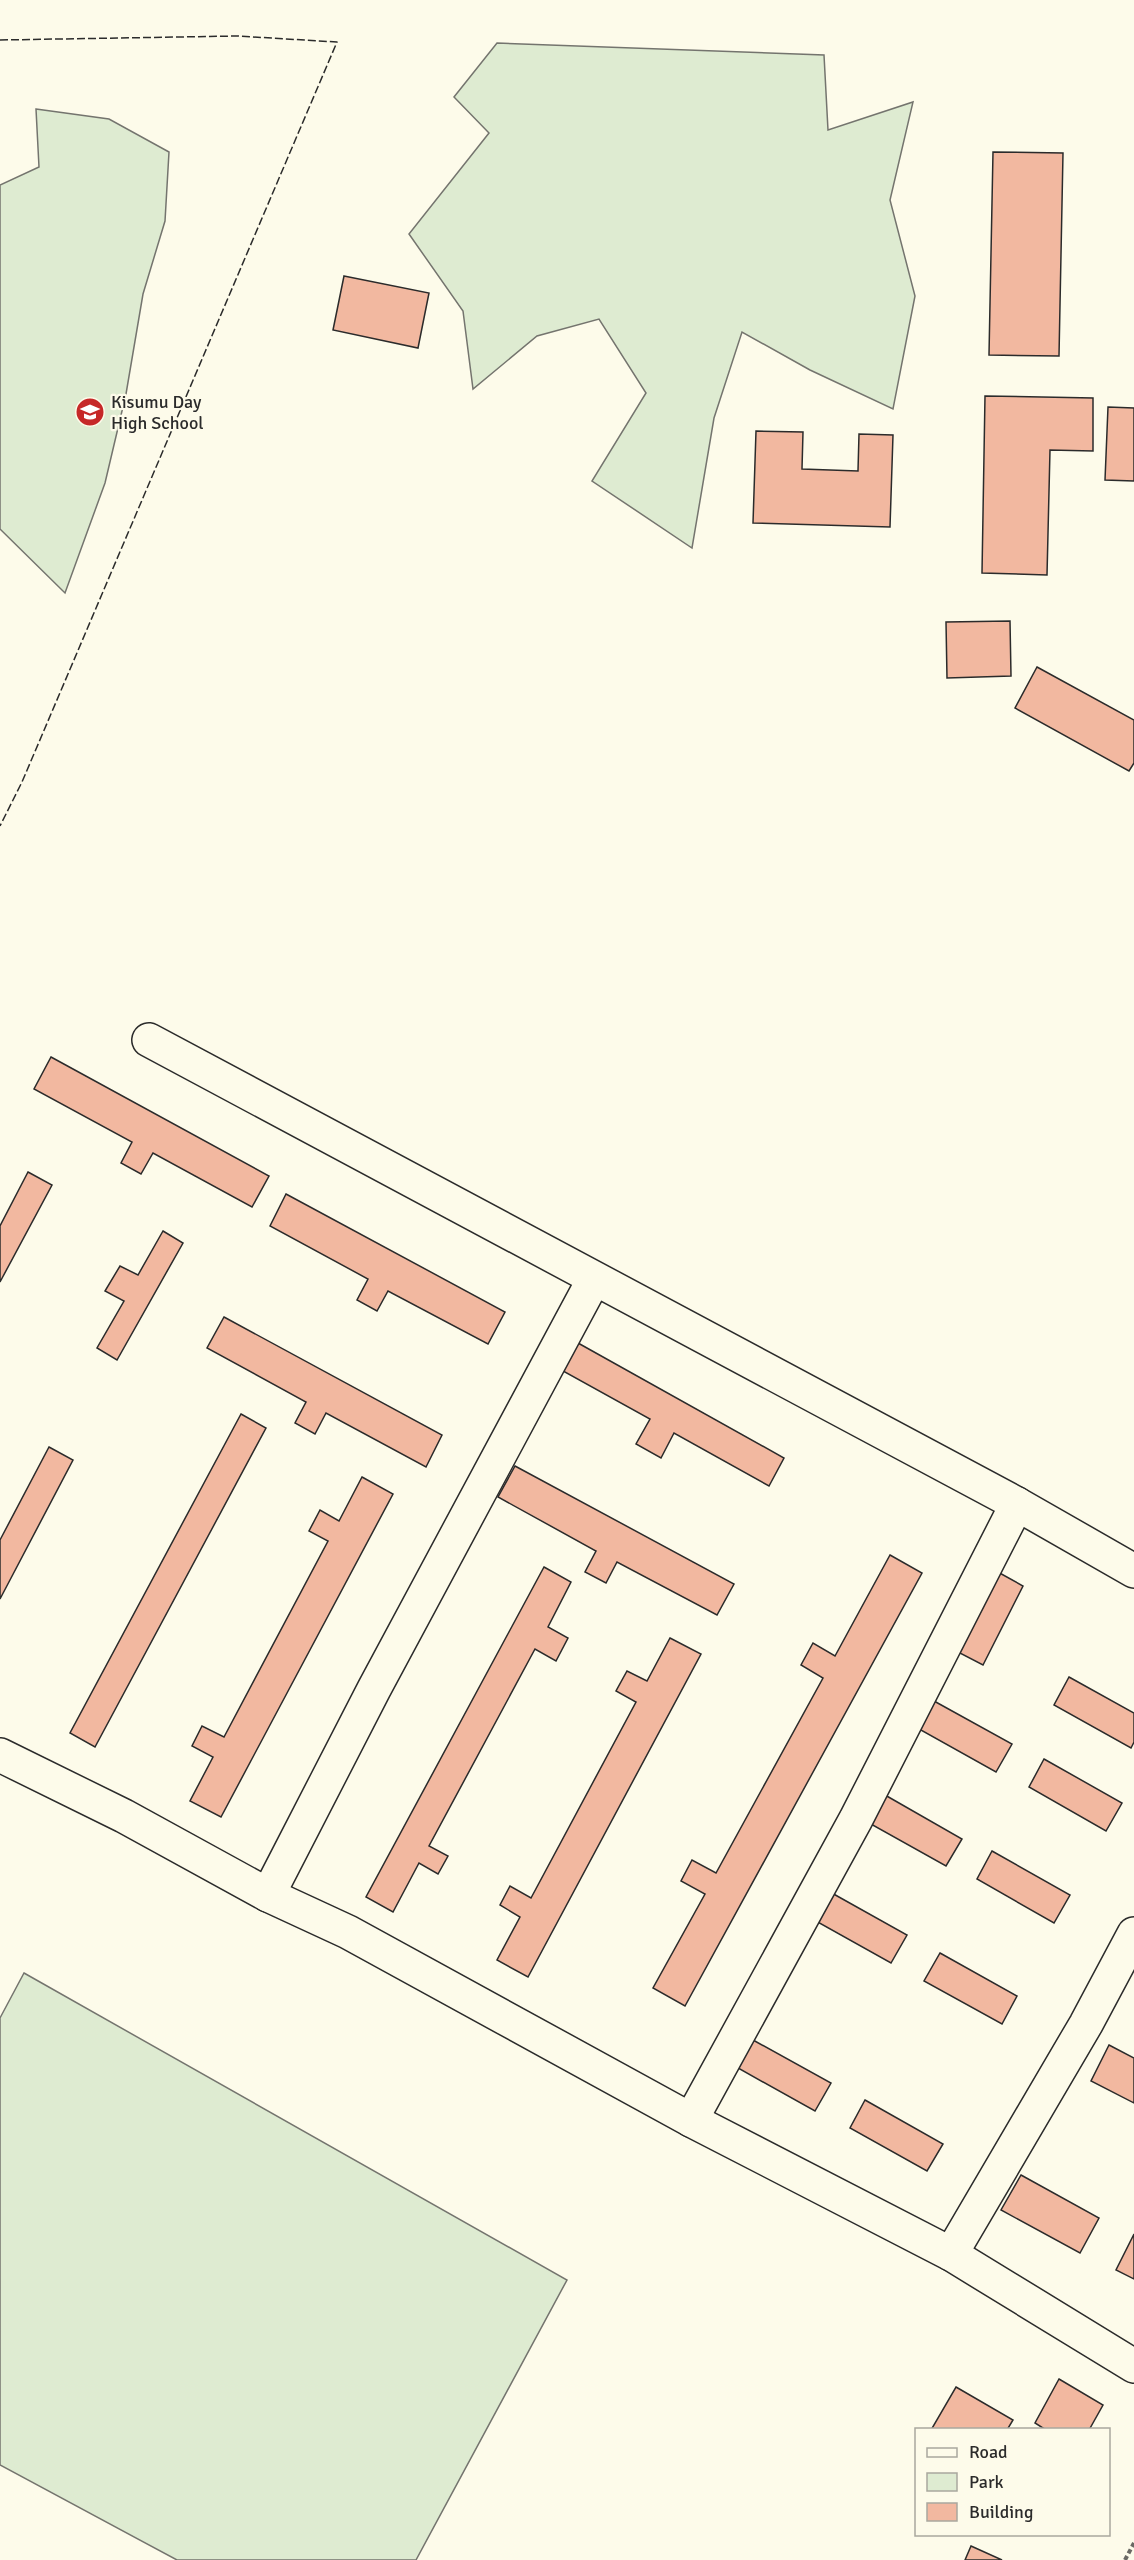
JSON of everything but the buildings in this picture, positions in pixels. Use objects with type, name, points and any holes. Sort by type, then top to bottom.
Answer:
[{"type":"street","points":[[148,1040],[1017,1504],[1134,1571]]},
{"type":"street","points":[[268,1895],[380,1679],[594,1280]]},
{"type":"street","points":[[691,2121],[856,1819],[1017,1504]]},
{"type":"street","points":[[0,1755],[124,1816],[268,1895],[359,1938],[691,2121],[951,2254],[1134,2366]]},
{"type":"street","points":[[951,2254],[1086,2024],[1134,1934]]},
{"type":"path","points":[[1125,2560],[1134,2543]]},
{"type":"green space","points":[[497,43],[824,55],[828,130],[913,102],[890,200],[915,296],[893,409],[810,370],[742,332],[714,418],[692,548],[592,481],[646,393],[599,319],[537,336],[473,389],[463,311],[409,234],[489,133],[454,97]]},
{"type":"green space","points":[[36,109],[109,119],[169,152],[165,221],[143,294],[126,394],[105,483],[65,593],[0,529],[0,185],[39,167]]},
{"type":"green space","points":[[24,1973],[567,2280],[416,2560],[177,2560],[0,2465],[0,2018]]},
{"type":"fence","points":[[0,40],[237,36],[337,42],[22,782],[0,826]]},
{"type":"place","name":"Kisumu Day High School","points":[[90,412]]}]
